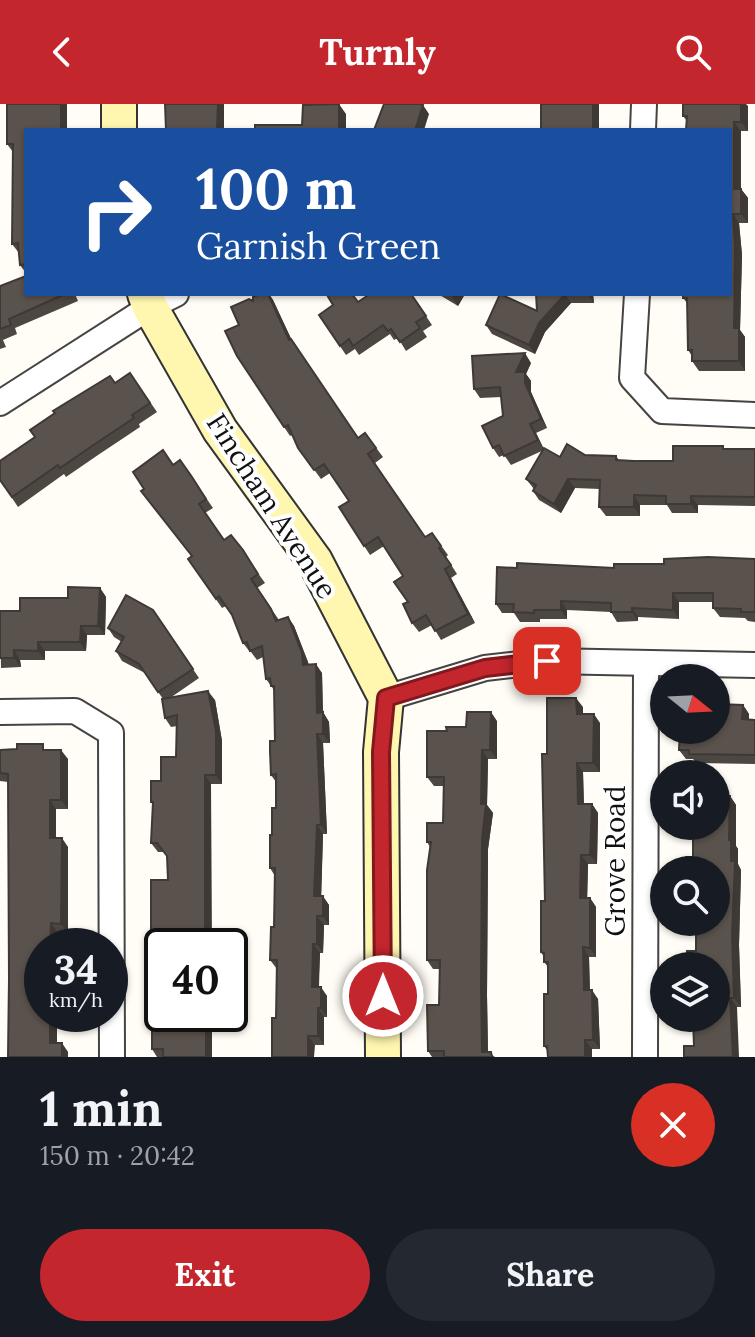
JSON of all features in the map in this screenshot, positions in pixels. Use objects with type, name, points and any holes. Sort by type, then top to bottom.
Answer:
[{"type":"street","points":[[119,104],[119,128]]},
{"type":"street","points":[[643,128],[644,104]]},
{"type":"street","points":[[637,296],[632,378],[662,411],[755,415]]},
{"type":"street","points":[[0,403],[157,298]]},
{"type":"street","name":"Fincham Avenue","points":[[157,298],[220,430],[315,561],[386,698]]},
{"type":"street","points":[[383,1057],[381,752],[386,698],[485,668],[547,661],[755,665]]},
{"type":"street","name":"Grove Road","points":[[645,1057],[646,665]]},
{"type":"street","points":[[0,712],[75,711],[111,733],[112,1057]]},
{"type":"building","points":[[7,104],[61,104],[61,128],[24,128],[24,264],[20,265],[18,243],[12,244],[13,144],[7,144]]},
{"type":"building","points":[[165,104],[218,104],[217,128],[166,128]]},
{"type":"building","points":[[339,104],[339,128],[255,128],[255,125],[302,125],[303,105]]},
{"type":"building","points":[[384,104],[423,105],[416,128],[375,128]]},
{"type":"building","points":[[541,104],[593,104],[593,128],[541,128]]},
{"type":"building","points":[[683,104],[741,104],[741,122],[734,122],[734,189],[741,189],[741,214],[733,214],[734,328],[739,328],[739,361],[692,361],[692,350],[688,350],[687,298],[683,296],[732,296],[732,128],[686,128],[687,116],[683,116]]},
{"type":"building","points":[[24,277],[24,296],[61,296],[9,319],[11,325],[0,329],[0,286]]},
{"type":"building","points":[[269,296],[289,340],[358,438],[365,433],[376,448],[368,454],[425,537],[432,533],[441,546],[439,548],[451,565],[445,569],[468,614],[435,631],[426,615],[412,623],[403,604],[408,602],[394,582],[403,576],[378,537],[364,546],[339,507],[349,501],[324,464],[314,470],[298,448],[288,425],[284,427],[237,356],[225,331],[239,325],[231,307],[249,299],[253,301],[253,297]]},
{"type":"building","points":[[328,296],[354,296],[358,302],[367,296],[412,296],[426,316],[416,322],[420,328],[400,342],[391,329],[388,331],[383,325],[353,346],[349,339],[340,346],[319,315],[333,305]]},
{"type":"building","points":[[499,296],[537,311],[536,296],[563,296],[539,323],[529,345],[486,325]]},
{"type":"building","points":[[525,353],[516,372],[525,372],[525,383],[541,419],[530,424],[538,440],[504,456],[499,445],[493,448],[482,426],[503,416],[500,387],[474,389],[472,356]]},
{"type":"building","points":[[130,373],[150,403],[132,415],[134,418],[12,497],[0,480],[0,461],[35,437],[30,430],[55,413],[53,411],[110,376],[115,383]]},
{"type":"building","points":[[567,444],[585,455],[616,456],[616,460],[634,461],[673,461],[673,446],[755,449],[755,497],[691,496],[691,504],[666,504],[666,496],[634,495],[634,507],[599,507],[600,480],[568,479],[554,504],[533,491],[536,485],[526,479],[544,448],[560,457]]},
{"type":"building","points":[[163,450],[173,465],[180,460],[192,477],[206,499],[199,504],[224,540],[231,535],[243,550],[258,574],[251,579],[276,621],[288,617],[302,653],[303,665],[316,664],[317,713],[323,712],[323,734],[317,734],[321,825],[317,825],[314,896],[323,896],[323,916],[317,916],[312,987],[321,987],[321,1008],[318,1008],[318,1036],[308,1036],[308,1057],[272,1057],[277,960],[270,960],[275,868],[270,868],[270,835],[272,808],[276,808],[276,774],[271,775],[270,751],[270,741],[275,741],[274,686],[271,686],[270,678],[266,679],[262,646],[250,651],[247,642],[243,643],[232,615],[219,596],[216,599],[188,559],[192,556],[141,491],[144,489],[133,472]]},
{"type":"building","points":[[664,559],[755,559],[755,612],[713,608],[713,593],[673,593],[673,610],[632,608],[632,612],[611,612],[611,603],[561,601],[561,610],[534,610],[534,613],[513,612],[514,604],[496,604],[497,567],[517,568],[517,563],[614,568],[614,564],[664,564]]},
{"type":"building","points":[[68,587],[100,588],[98,626],[81,626],[80,642],[38,642],[38,651],[14,650],[14,658],[0,658],[0,611],[20,611],[20,598],[68,598]]},
{"type":"building","points":[[126,595],[153,610],[193,669],[158,692],[139,664],[116,651],[124,637],[108,628]]},
{"type":"building","points":[[208,691],[216,731],[216,775],[205,775],[205,928],[151,928],[151,880],[168,880],[167,856],[157,843],[151,843],[151,781],[161,781],[161,757],[176,757],[177,715],[165,718],[162,699]]},
{"type":"building","points":[[547,698],[576,698],[577,714],[594,714],[593,763],[577,763],[578,804],[592,804],[590,855],[581,855],[580,898],[590,898],[590,948],[583,947],[584,990],[592,990],[593,1040],[585,1040],[585,1057],[548,1057],[547,1046],[544,1046],[544,994],[548,994],[548,962],[544,962],[544,953],[541,952],[541,901],[545,901],[542,754],[547,754]]},
{"type":"building","points":[[730,705],[743,705],[742,719],[755,720],[755,755],[689,754],[689,750],[679,750],[679,744],[730,744]]},
{"type":"building","points":[[467,712],[491,712],[490,750],[482,750],[481,804],[486,804],[482,839],[481,986],[482,1052],[491,1052],[492,1057],[444,1057],[444,1051],[428,1051],[427,1005],[439,1005],[440,960],[427,960],[427,870],[431,842],[427,842],[427,823],[443,823],[444,777],[427,777],[427,731],[466,727]]},
{"type":"building","points":[[17,744],[43,744],[43,750],[61,750],[61,800],[50,800],[50,838],[62,838],[61,924],[51,923],[51,928],[24,928],[24,1032],[50,1032],[50,1043],[62,1043],[62,1057],[8,1057],[8,774],[0,773],[0,750],[17,749]]},
{"type":"building","points":[[693,840],[731,840],[731,861],[735,861],[732,936],[734,998],[730,998],[730,952],[687,952],[696,951],[696,936],[730,936],[730,856],[693,856]]},
{"type":"building","points":[[730,998],[733,1057],[684,1057],[684,1046],[694,1046],[694,1032],[730,1032]]},
{"type":"building","points":[[152,1032],[206,1032],[206,1057],[163,1057],[163,1049],[152,1049]]},
{"type":"route","points":[[383,996],[381,752],[386,698],[485,668],[547,661]]}]
